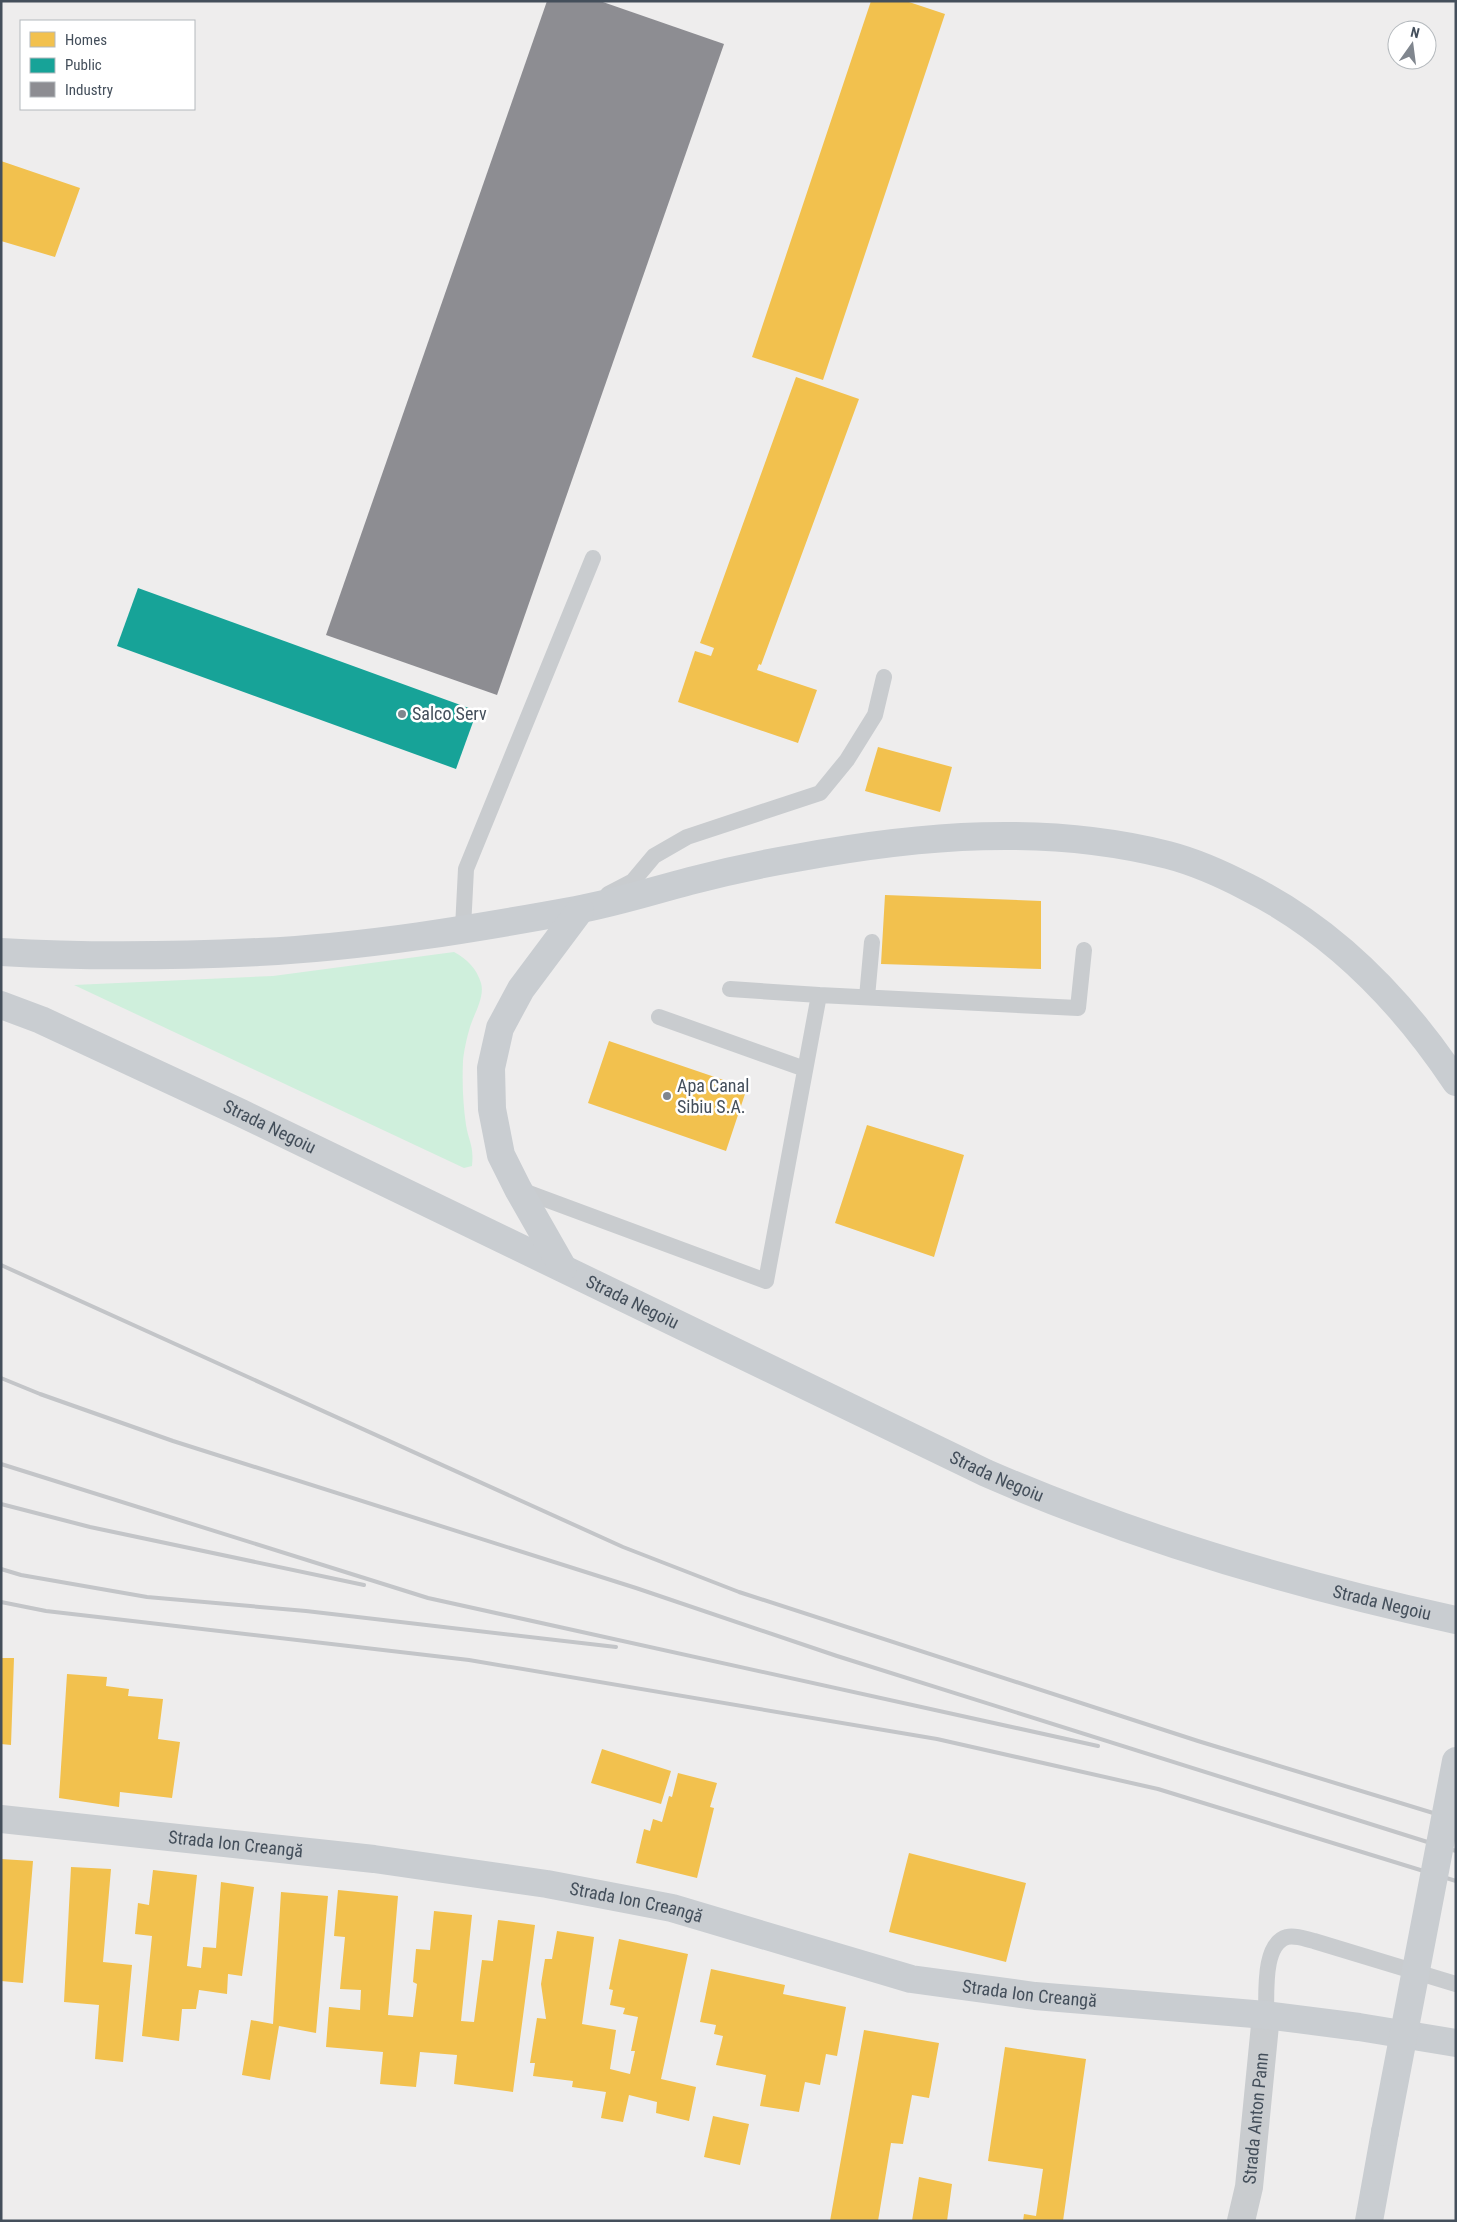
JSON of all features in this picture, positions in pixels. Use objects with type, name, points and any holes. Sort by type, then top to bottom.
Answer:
[{"type":"main road","points":[[1,952],[144,954],[260,952],[361,943],[580,910],[693,880],[796,858],[902,841],[989,835],[1050,836],[1114,844],[1170,855],[1221,874],[1274,900],[1316,928],[1355,960],[1398,1003],[1432,1046],[1456,1082]]},
{"type":"main road","name":"Strada Negoiu","points":[[563,1268],[501,1155],[492,1109],[491,1068],[500,1028],[521,989],[580,910]]},
{"type":"main road","name":"Strada Negoiu","points":[[1,1005],[41,1020],[242,1113],[986,1473],[1060,1505],[1124,1529],[1285,1579],[1456,1620]]},
{"type":"main road","points":[[1369,2221],[1456,1761]]},
{"type":"main road","name":"Strada Ion Creangă","points":[[1,1819],[374,1859],[547,1884],[672,1908],[912,1979],[1035,1996],[1266,2015],[1359,2026],[1456,2042]]},
{"type":"street","name":"Strada Anton Pann","points":[[1241,2221],[1249,2187],[1266,2015]]},
{"type":"lane","points":[[463,928],[466,869],[593,558]]},
{"type":"lane","points":[[580,910],[633,881],[654,856],[687,837],[820,793],[847,760],[875,715],[884,677]]},
{"type":"lane","points":[[867,997],[872,942]]},
{"type":"lane","points":[[730,989],[1078,1008],[1084,950]]},
{"type":"lane","points":[[518,1189],[766,1281],[819,995]]},
{"type":"lane","points":[[659,1018],[805,1070]]},
{"type":"lane","points":[[1266,2015],[1268,1963],[1271,1952],[1286,1937],[1297,1936],[1456,1984]]},
{"type":"green space","points":[[454,952],[463,957],[474,969],[482,988],[482,994],[468,1035],[463,1061],[464,1109],[472,1149],[472,1166],[464,1168],[74,985],[273,976]]},
{"type":"building: Homes","points":[[871,1],[906,1],[945,14],[823,380],[752,357]]},
{"type":"building: Homes","points":[[1,161],[80,188],[55,257],[1,241]]},
{"type":"building: Homes","points":[[796,377],[859,399],[761,665],[759,664],[757,670],[817,690],[798,743],[678,702],[695,651],[711,656],[714,648],[700,643]]},
{"type":"building: Homes","points":[[878,747],[952,767],[940,812],[865,791]]},
{"type":"building: Homes","points":[[885,895],[1041,901],[1041,969],[881,964]]},
{"type":"building: Homes","name":"Apa Canal Sibiu S.A.","points":[[609,1041],[747,1088],[726,1151],[588,1103]]},
{"type":"building: Homes","points":[[867,1125],[964,1155],[934,1257],[835,1223]]},
{"type":"building: Homes","points":[[1,1658],[14,1658],[11,1745],[1,1744]]},
{"type":"building: Homes","points":[[67,1674],[107,1677],[106,1686],[129,1689],[128,1696],[163,1699],[158,1739],[180,1742],[172,1798],[120,1792],[119,1807],[59,1798]]},
{"type":"building: Homes","points":[[602,1749],[671,1771],[661,1804],[591,1783]]},
{"type":"building: Homes","points":[[678,1773],[717,1783],[710,1807],[714,1808],[697,1878],[636,1863],[644,1829],[650,1831],[653,1819],[662,1822],[669,1796],[672,1797]]},
{"type":"building: Homes","points":[[909,1853],[1026,1883],[1006,1962],[889,1932]]},
{"type":"building: Homes","points":[[1,1859],[33,1861],[23,1983],[1,1981]]},
{"type":"building: Homes","points":[[71,1867],[111,1869],[103,1962],[132,1965],[123,2062],[95,2059],[99,2005],[64,2002]]},
{"type":"building: Homes","points":[[153,1870],[197,1875],[187,1966],[201,1968],[203,1947],[216,1948],[221,1882],[254,1887],[242,1976],[228,1974],[227,1994],[199,1990],[196,2009],[182,2009],[179,2041],[142,2036],[152,1936],[135,1934],[138,1903],[149,1905]]},
{"type":"building: Homes","points":[[338,1890],[398,1896],[388,2015],[413,2017],[417,1984],[413,1982],[416,1949],[430,1950],[434,1911],[472,1915],[461,2021],[474,2022],[482,1960],[493,1961],[498,1920],[535,1925],[513,2092],[454,2084],[457,2055],[420,2052],[416,2087],[380,2084],[383,2052],[326,2047],[329,2007],[360,2010],[361,1990],[340,1989],[345,1937],[334,1936]]},
{"type":"building: Homes","points":[[281,1892],[328,1896],[316,2033],[279,2026],[270,2080],[242,2075],[251,2020],[273,2024]]},
{"type":"building: Homes","points":[[557,1931],[594,1937],[582,2024],[616,2030],[610,2069],[630,2074],[635,2051],[631,2051],[638,2017],[623,2014],[625,2008],[610,2005],[613,1990],[609,1989],[619,1939],[688,1954],[661,2079],[696,2087],[689,2121],[656,2113],[657,2102],[629,2095],[623,2122],[601,2118],[606,2092],[572,2087],[573,2081],[533,2076],[535,2063],[530,2063],[537,2018],[546,2019],[541,1984],[545,1959],[552,1959]]},
{"type":"building: Homes","points":[[711,1969],[785,1985],[783,1994],[846,2007],[837,2056],[826,2054],[820,2085],[805,2082],[799,2112],[760,2106],[766,2075],[716,2065],[723,2036],[714,2034],[716,2025],[700,2022]]},
{"type":"building: Homes","points":[[864,2030],[939,2043],[929,2098],[912,2095],[903,2144],[891,2143],[878,2221],[830,2221]]},
{"type":"building: Homes","points":[[1005,2047],[1086,2059],[1063,2221],[1023,2221],[1024,2214],[1036,2216],[1043,2169],[988,2161]]},
{"type":"building: Homes","points":[[713,2116],[749,2124],[740,2165],[704,2157]]},
{"type":"building: Homes","points":[[919,2177],[952,2184],[947,2221],[912,2221]]},
{"type":"building: Public","points":[[138,588],[477,711],[456,769],[117,646]]},
{"type":"building: Industry","points":[[547,1],[600,1],[724,44],[497,695],[326,635]]},
{"type":"railway","points":[[1,1265],[623,1547],[739,1592],[1198,1741],[1456,1820]]},
{"type":"railway","points":[[1,1378],[40,1394],[173,1441],[636,1588],[837,1656],[1456,1851]]},
{"type":"railway","points":[[1,1464],[428,1598],[1098,1746]]},
{"type":"railway","points":[[1,1504],[90,1527],[364,1585]]},
{"type":"railway","points":[[1,1569],[21,1575],[147,1597],[306,1611],[616,1647]]},
{"type":"railway","points":[[1,1602],[46,1611],[469,1660],[937,1739],[1158,1789],[1456,1881]]},
{"type":"place","name":"Salco Serv","points":[[402,714]]},
{"type":"place","name":"Apa Canal Sibiu S.A.","points":[[667,1096]]}]
